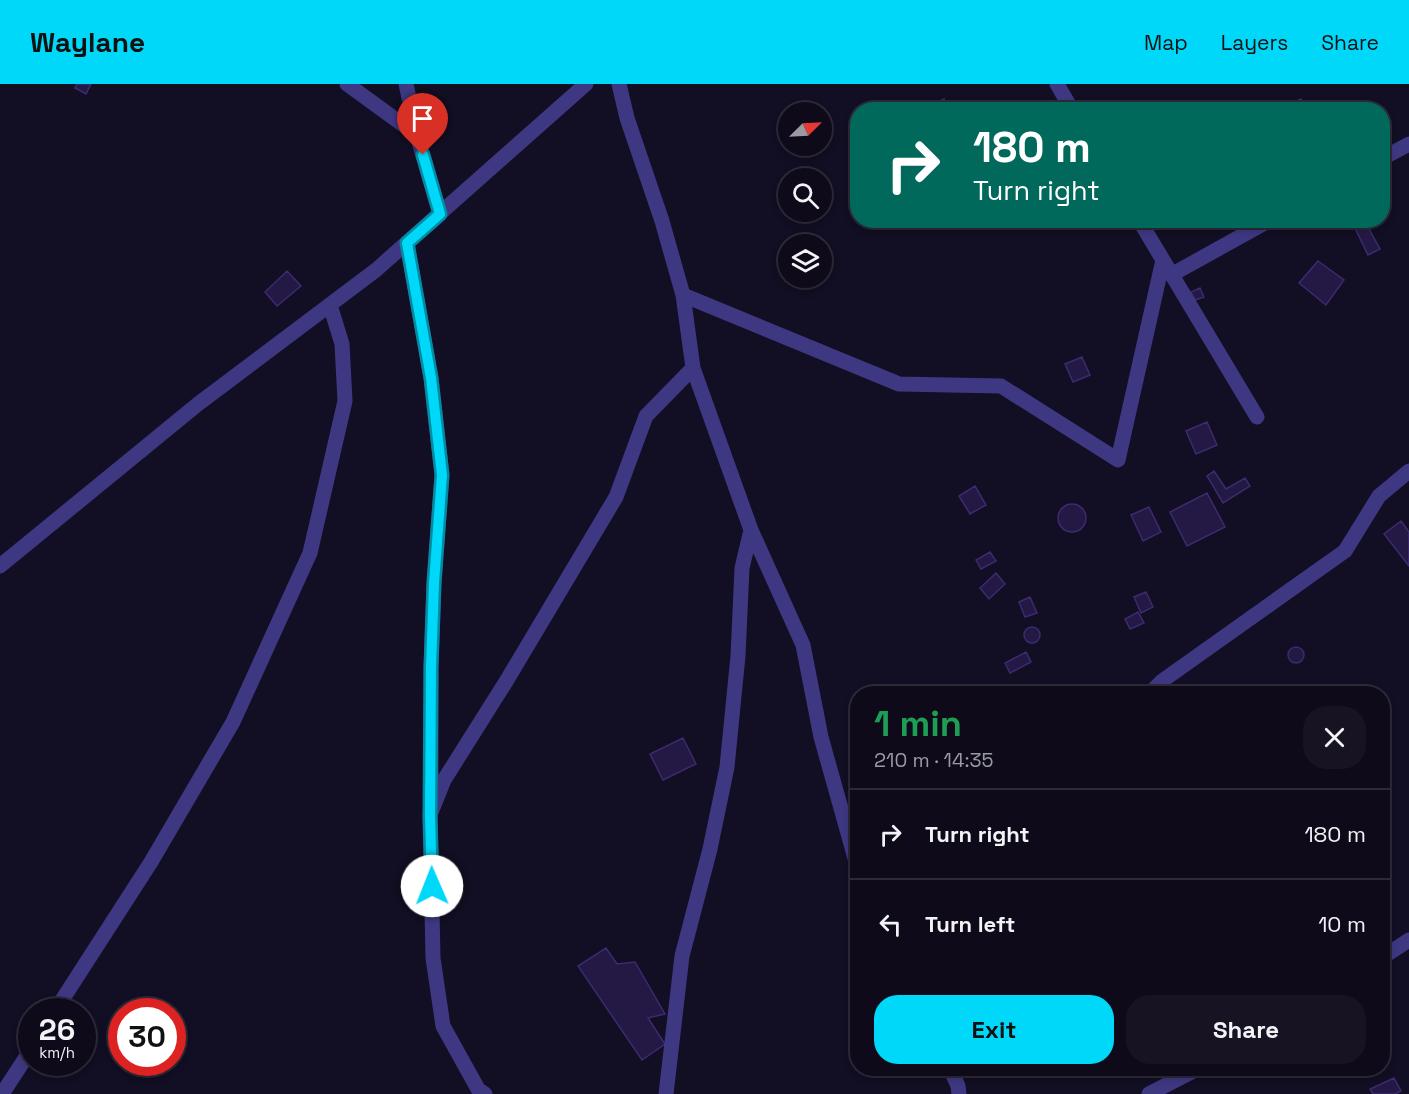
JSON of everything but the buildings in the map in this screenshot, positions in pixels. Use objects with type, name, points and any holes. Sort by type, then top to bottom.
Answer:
[{"type":"street","points":[[347,84],[417,135]]},
{"type":"street","points":[[406,84],[417,135],[440,214]]},
{"type":"street","points":[[0,566],[198,404],[376,270],[586,84]]},
{"type":"street","points":[[619,84],[627,118],[662,222],[683,296],[693,368],[751,530],[804,645],[821,737],[850,840]]},
{"type":"street","points":[[1057,84],[1067,102]]},
{"type":"street","points":[[1390,154],[1409,144]]},
{"type":"street","points":[[1144,228],[1257,417]]},
{"type":"street","points":[[1171,275],[1256,228]]},
{"type":"street","points":[[407,243],[431,378],[442,475],[434,583],[431,667],[430,815],[433,958],[443,1026],[478,1089],[485,1094]]},
{"type":"street","points":[[683,296],[899,384],[1000,386],[1118,459],[1162,260]]},
{"type":"street","points":[[63,998],[151,862],[233,722],[310,552],[345,401],[342,344],[330,305]]},
{"type":"street","points":[[430,815],[444,780],[507,680],[616,497],[646,416],[693,368]]},
{"type":"street","points":[[1158,686],[1345,551],[1379,495],[1409,471]]},
{"type":"street","points":[[666,1094],[682,956],[710,849],[727,767],[738,656],[742,568],[751,530]]},
{"type":"street","points":[[1390,952],[1409,940]]},
{"type":"street","points":[[2,1094],[18,1069]]},
{"type":"street","points":[[954,1076],[959,1094]]},
{"type":"street","points":[[1149,1094],[1184,1076]]},
{"type":"route","points":[[423,155],[440,214],[407,243],[431,378],[442,475],[434,583],[431,667],[432,886]]}]
